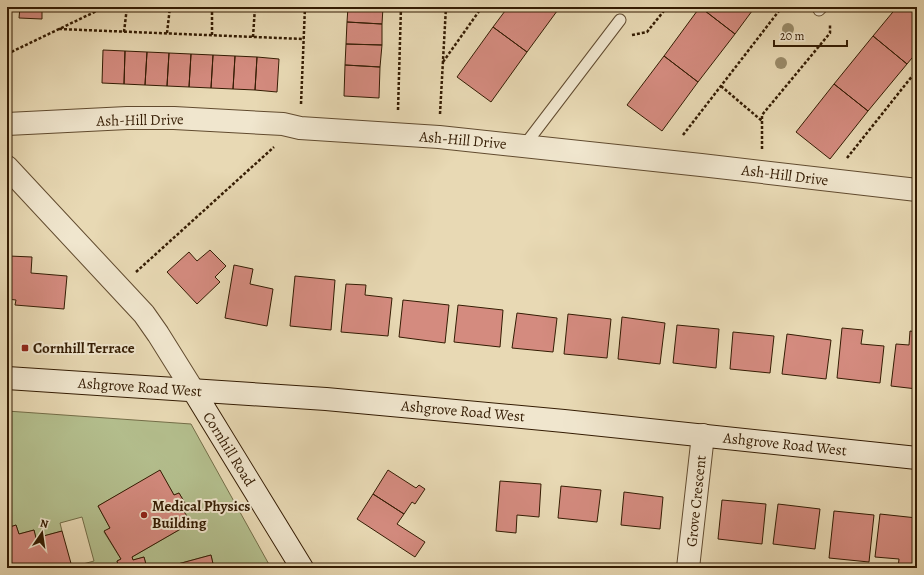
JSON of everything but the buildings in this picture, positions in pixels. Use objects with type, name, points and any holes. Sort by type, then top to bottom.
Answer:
[{"type":"street","name":"Ash-Hill Drive","points":[[7,124],[127,118],[174,118],[292,126],[439,137],[917,190]]},
{"type":"street","points":[[7,167],[144,314],[193,390]]},
{"type":"street","name":"Ashgrove Road West","points":[[7,378],[326,399],[564,420],[917,458]]},
{"type":"street","name":"Cornhill Road","points":[[193,390],[302,568]]},
{"type":"street","name":"Grove Crescent","points":[[688,568],[703,435]]},
{"type":"lane","points":[[524,146],[620,20]]},
{"type":"path","points":[[7,54],[105,7]]},
{"type":"path","points":[[124,32],[127,7]]},
{"type":"path","points":[[168,33],[170,7]]},
{"type":"path","points":[[212,7],[212,36]]},
{"type":"path","points":[[253,37],[255,7]]},
{"type":"path","points":[[119,288],[277,145],[292,126],[304,39],[305,7]]},
{"type":"path","points":[[398,107],[401,7]]},
{"type":"path","points":[[439,137],[446,7]]},
{"type":"path","points":[[443,62],[482,7]]},
{"type":"path","points":[[606,38],[647,32],[667,7]]},
{"type":"path","points":[[683,136],[782,7]]},
{"type":"path","points":[[762,172],[762,115],[830,33],[830,20]]},
{"type":"path","points":[[59,29],[304,39]]},
{"type":"path","points":[[837,181],[847,159],[917,70]]},
{"type":"path","points":[[721,86],[762,121]]},
{"type":"green space","points":[[7,411],[191,424],[271,568],[214,568],[211,555],[163,568],[147,568],[144,557],[133,560],[132,557],[191,523],[180,505],[185,503],[179,493],[174,495],[160,471],[98,506],[110,528],[104,532],[121,559],[117,561],[119,568],[72,568],[94,561],[82,517],[60,523],[62,531],[36,538],[34,530],[19,534],[16,525],[7,528]]},
{"type":"place","name":"Cornhill Terrace","points":[[25,348]]},
{"type":"place","name":"Medical Physics Building","points":[[144,515]]}]
